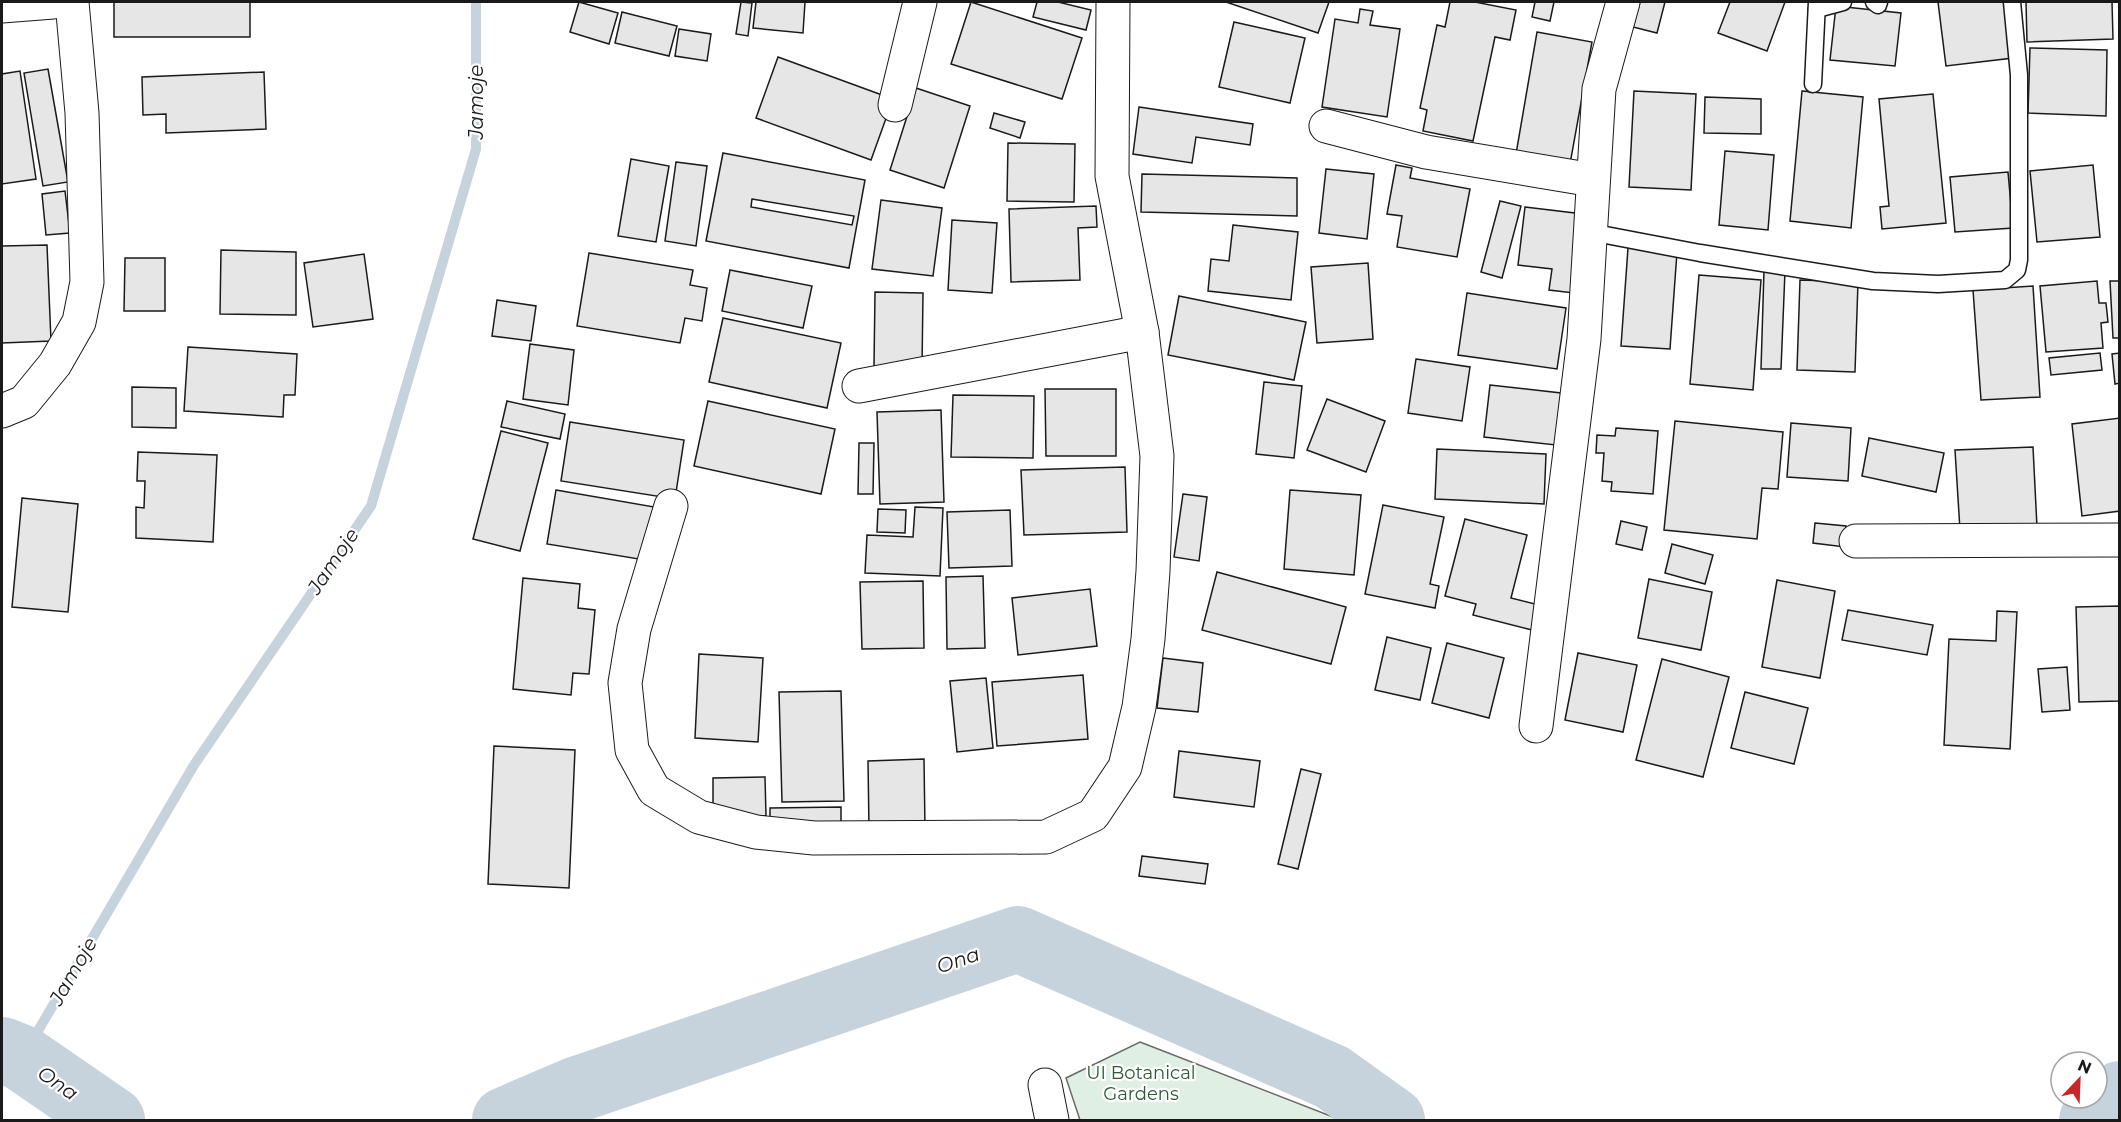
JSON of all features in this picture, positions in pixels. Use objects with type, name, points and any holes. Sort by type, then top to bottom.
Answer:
[{"type":"street","points":[[2,6],[53,2]]},
{"type":"street","points":[[2,411],[24,402],[55,364],[79,322],[87,282],[82,113],[72,2]]},
{"type":"street","points":[[895,105],[920,2]]},
{"type":"street","points":[[671,506],[634,629],[625,683],[632,750],[654,790],[699,818],[756,832],[814,838],[1046,837],[1093,815],[1125,767],[1139,707],[1148,639],[1153,571],[1157,456],[1142,332],[1112,176],[1113,2]]},
{"type":"street","points":[[1536,726],[1584,339],[1599,89],[1623,2]]},
{"type":"street","points":[[1326,126],[1426,153],[1593,180]]},
{"type":"street","points":[[859,386],[1142,332]]},
{"type":"street","points":[[1856,542],[2120,540]]},
{"type":"street","points":[[1045,1086],[1052,1120]]},
{"type":"lane","points":[[1813,84],[1817,5],[1843,2]]},
{"type":"lane","points":[[1874,2],[1878,4],[1879,2]]},
{"type":"lane","points":[[1590,232],[1700,253],[1873,281],[1938,284],[2005,280],[2017,270],[2019,260],[2019,75],[2012,2]]},
{"type":"green space","name":"UI Botanical Gardens","points":[[1140,1042],[1342,1120],[1080,1120],[1066,1078]]},
{"type":"building","points":[[114,2],[250,2],[250,37],[114,37]]},
{"type":"building","points":[[579,2],[618,13],[609,44],[570,32]]},
{"type":"building","points":[[741,2],[752,3],[748,36],[736,34]]},
{"type":"building","points":[[756,2],[805,2],[803,33],[753,28]]},
{"type":"building","points":[[971,2],[1082,38],[1062,99],[951,64]]},
{"type":"building","points":[[1037,2],[1058,2],[1091,10],[1086,30],[1033,17]]},
{"type":"building","points":[[1226,2],[1329,2],[1318,33]]},
{"type":"building","points":[[1450,2],[1475,2],[1516,10],[1510,40],[1495,37],[1473,141],[1423,131],[1427,110],[1420,108],[1437,25],[1445,27]]},
{"type":"building","points":[[1535,2],[1554,2],[1550,21],[1532,17]]},
{"type":"building","points":[[1640,2],[1665,2],[1657,33],[1633,27]]},
{"type":"building","points":[[1730,2],[1785,2],[1767,51],[1718,33]]},
{"type":"building","points":[[1938,2],[2006,2],[2013,58],[1946,66]]},
{"type":"building","points":[[2026,2],[2112,2],[2113,39],[2027,42]]},
{"type":"building","points":[[1836,6],[1901,13],[1895,66],[1830,60]]},
{"type":"building","points":[[1360,9],[1373,11],[1370,25],[1400,29],[1387,117],[1322,107],[1335,19],[1358,23]]},
{"type":"building","points":[[622,12],[677,26],[669,56],[615,43]]},
{"type":"building","points":[[1234,22],[1305,38],[1290,103],[1219,87]]},
{"type":"building","points":[[679,29],[711,34],[707,61],[675,56]]},
{"type":"building","points":[[1537,32],[1592,42],[1570,164],[1516,154]]},
{"type":"building","points":[[2030,48],[2107,50],[2106,116],[2028,113]]},
{"type":"building","points":[[778,57],[893,99],[871,160],[756,118]]},
{"type":"building","points":[[48,69],[68,182],[43,186],[24,73]]},
{"type":"building","points":[[20,71],[36,179],[2,184],[2,74]]},
{"type":"building","points":[[264,72],[266,129],[166,133],[166,114],[143,115],[142,77]]},
{"type":"building","points":[[916,88],[970,106],[944,188],[890,170]]},
{"type":"building","points":[[1634,91],[1696,94],[1691,190],[1629,187]]},
{"type":"building","points":[[1802,91],[1863,97],[1851,228],[1790,221]]},
{"type":"building","points":[[1933,94],[1946,223],[1882,229],[1880,207],[1889,206],[1879,99]]},
{"type":"building","points":[[1705,97],[1761,99],[1761,134],[1704,133]]},
{"type":"building","points":[[1139,107],[1253,124],[1250,145],[1196,137],[1192,163],[1133,154]]},
{"type":"building","points":[[994,113],[1025,122],[1020,138],[990,128]]},
{"type":"building","points":[[1008,143],[1075,144],[1074,202],[1007,201]]},
{"type":"building","points":[[1725,151],[1774,155],[1768,230],[1719,225]]},
{"type":"building","points":[[723,153],[865,180],[849,268],[706,241]],"holes":[[[752,199],[854,216],[852,225],[751,207]]]},
{"type":"building","points":[[631,159],[669,166],[656,242],[618,236]]},
{"type":"building","points":[[676,162],[707,166],[696,246],[665,241]]},
{"type":"building","points":[[1396,165],[1412,168],[1410,178],[1470,189],[1457,257],[1397,247],[1402,216],[1387,214]]},
{"type":"building","points":[[2093,165],[2100,237],[2037,242],[2030,171]]},
{"type":"building","points":[[1326,169],[1374,174],[1367,239],[1319,233]]},
{"type":"building","points":[[2008,172],[2013,228],[1955,232],[1950,177]]},
{"type":"building","points":[[1142,174],[1297,178],[1297,216],[1141,212]]},
{"type":"building","points":[[65,191],[70,233],[46,235],[42,194]]},
{"type":"building","points":[[881,200],[942,208],[933,276],[872,269]]},
{"type":"building","points":[[1500,201],[1521,206],[1502,278],[1481,272]]},
{"type":"building","points":[[1096,206],[1097,227],[1078,228],[1080,280],[1011,282],[1009,209]]},
{"type":"building","points":[[1525,207],[1583,214],[1574,293],[1549,290],[1552,269],[1518,265]]},
{"type":"building","points":[[952,220],[997,223],[992,293],[948,290]]},
{"type":"building","points":[[1233,225],[1298,232],[1291,300],[1208,291],[1211,259],[1229,261]]},
{"type":"building","points":[[47,245],[51,341],[2,343],[2,246]]},
{"type":"building","points":[[1628,248],[1677,252],[1670,349],[1621,346]]},
{"type":"building","points":[[221,250],[296,252],[296,315],[220,314]]},
{"type":"building","points":[[589,253],[693,270],[690,285],[707,288],[702,321],[685,318],[680,343],[577,326]]},
{"type":"building","points":[[364,254],[373,319],[313,327],[304,263]]},
{"type":"building","points":[[125,258],[165,258],[165,311],[124,311]]},
{"type":"building","points":[[1368,263],[1373,339],[1317,343],[1311,267]]},
{"type":"building","points":[[730,270],[812,286],[803,328],[722,311]]},
{"type":"building","points":[[1764,270],[1785,271],[1781,369],[1761,369]]},
{"type":"building","points":[[1699,275],[1761,280],[1753,390],[1690,384]]},
{"type":"building","points":[[1800,280],[1858,282],[1855,372],[1797,370]]},
{"type":"building","points":[[2097,281],[2099,303],[2106,303],[2108,322],[2101,323],[2103,348],[2046,352],[2040,286]]},
{"type":"building","points":[[2110,281],[2120,281],[2120,338],[2113,338]]},
{"type":"building","points":[[2033,286],[2040,397],[1981,400],[1973,290]]},
{"type":"building","points":[[875,292],[923,293],[922,368],[874,366]]},
{"type":"building","points":[[1467,293],[1566,308],[1557,369],[1458,355]]},
{"type":"building","points":[[1179,296],[1306,322],[1294,380],[1168,355]]},
{"type":"building","points":[[497,300],[536,306],[531,341],[492,336]]},
{"type":"building","points":[[723,318],[841,343],[827,408],[709,382]]},
{"type":"building","points":[[530,344],[574,350],[568,405],[523,399]]},
{"type":"building","points":[[188,347],[297,354],[295,395],[284,395],[283,417],[184,411]]},
{"type":"building","points":[[2100,353],[2102,370],[2051,375],[2049,358]]},
{"type":"building","points":[[2120,353],[2120,383],[2115,384],[2112,354]]},
{"type":"building","points":[[1416,359],[1470,367],[1462,421],[1408,413]]},
{"type":"building","points":[[1264,382],[1302,386],[1294,458],[1256,454]]},
{"type":"building","points":[[1490,385],[1561,393],[1556,445],[1484,437]]},
{"type":"building","points":[[132,387],[176,388],[176,428],[132,427]]},
{"type":"building","points":[[1045,389],[1116,389],[1116,456],[1046,456]]},
{"type":"building","points":[[953,395],[1034,396],[1033,458],[951,457]]},
{"type":"building","points":[[1327,399],[1385,421],[1366,472],[1307,450]]},
{"type":"building","points":[[507,401],[565,414],[560,439],[501,427]]},
{"type":"building","points":[[708,401],[835,429],[821,494],[694,466]]},
{"type":"building","points":[[941,410],[944,502],[880,504],[877,412]]},
{"type":"building","points":[[2120,418],[2120,511],[2082,516],[2072,424]]},
{"type":"building","points":[[1675,421],[1783,432],[1778,489],[1762,488],[1757,539],[1664,530]]},
{"type":"building","points":[[570,422],[684,440],[675,499],[561,481]]},
{"type":"building","points":[[1791,423],[1851,428],[1848,481],[1787,477]]},
{"type":"building","points":[[1616,428],[1658,431],[1653,494],[1611,491],[1612,482],[1602,481],[1604,453],[1596,453],[1597,435],[1615,436]]},
{"type":"building","points":[[501,431],[548,443],[520,551],[473,539]]},
{"type":"building","points":[[1869,438],[1944,453],[1936,492],[1862,476]]},
{"type":"building","points":[[859,443],[874,443],[873,494],[858,494]]},
{"type":"building","points":[[2033,447],[2037,527],[1960,530],[1955,450]]},
{"type":"building","points":[[1437,449],[1546,454],[1544,504],[1435,499]]},
{"type":"building","points":[[138,452],[217,455],[213,542],[136,538],[136,507],[144,508],[145,481],[137,481]]},
{"type":"building","points":[[1125,467],[1127,532],[1024,535],[1021,470]]},
{"type":"building","points":[[556,490],[666,509],[657,562],[547,544]]},
{"type":"building","points":[[1290,490],[1361,495],[1354,575],[1284,569]]},
{"type":"building","points":[[1183,494],[1207,497],[1199,561],[1174,557]]},
{"type":"building","points":[[22,498],[78,504],[68,612],[12,607]]},
{"type":"building","points":[[1383,505],[1444,517],[1430,584],[1439,586],[1435,608],[1365,594]]},
{"type":"building","points":[[915,507],[943,508],[940,576],[865,573],[867,535],[913,537]]},
{"type":"building","points":[[878,509],[906,510],[905,533],[877,532]]},
{"type":"building","points":[[1010,510],[1012,566],[949,568],[947,512]]},
{"type":"building","points":[[1465,519],[1527,535],[1511,598],[1539,605],[1532,630],[1473,615],[1476,604],[1445,596]]},
{"type":"building","points":[[1621,521],[1647,527],[1642,550],[1616,544]]},
{"type":"building","points":[[1815,523],[1846,526],[1845,547],[1813,543]]},
{"type":"building","points":[[1672,544],[1713,555],[1705,584],[1665,573]]},
{"type":"building","points":[[1217,572],[1346,607],[1331,664],[1202,630]]},
{"type":"building","points":[[983,576],[985,648],[947,649],[946,577]]},
{"type":"building","points":[[523,578],[580,584],[578,608],[595,610],[589,674],[573,673],[571,695],[513,689]]},
{"type":"building","points":[[1649,579],[1712,592],[1701,650],[1638,638]]},
{"type":"building","points":[[1777,580],[1835,591],[1820,678],[1762,667]]},
{"type":"building","points":[[923,581],[924,648],[862,649],[860,582]]},
{"type":"building","points":[[1090,589],[1097,646],[1018,655],[1012,598]]},
{"type":"building","points":[[2120,606],[2120,701],[2079,702],[2076,607]]},
{"type":"building","points":[[1848,610],[1933,625],[1927,655],[1842,640]]},
{"type":"building","points":[[1997,611],[2017,612],[2010,749],[1944,745],[1949,639],[1996,641]]},
{"type":"building","points":[[1387,637],[1431,648],[1420,700],[1375,690]]},
{"type":"building","points":[[1447,643],[1504,658],[1489,718],[1432,703]]},
{"type":"building","points":[[1578,653],[1637,665],[1623,732],[1565,720]]},
{"type":"building","points":[[699,654],[763,658],[758,742],[695,738]]},
{"type":"building","points":[[1163,658],[1203,663],[1198,712],[1157,708]]},
{"type":"building","points":[[1662,659],[1729,677],[1703,777],[1636,760]]},
{"type":"building","points":[[2067,667],[2070,710],[2042,712],[2038,669]]},
{"type":"building","points":[[1083,675],[1088,739],[997,746],[992,682]]},
{"type":"building","points":[[986,678],[993,748],[957,752],[950,681]]},
{"type":"building","points":[[841,691],[844,801],[782,802],[779,692]]},
{"type":"building","points":[[1745,692],[1808,708],[1794,764],[1731,748]]},
{"type":"building","points":[[494,746],[575,750],[569,888],[488,884]]},
{"type":"building","points":[[1179,751],[1260,761],[1254,807],[1174,797]]},
{"type":"building","points":[[924,759],[925,828],[869,829],[868,761]]},
{"type":"building","points":[[1301,769],[1321,774],[1298,869],[1278,864]]},
{"type":"building","points":[[765,777],[766,816],[713,816],[713,778]]},
{"type":"building","points":[[841,807],[841,828],[770,827],[770,808]]},
{"type":"building","points":[[1142,856],[1208,864],[1205,884],[1139,876]]},
{"type":"waterway","name":"Jamoje","points":[[22,1058],[194,765],[371,506],[476,149],[476,2]]},
{"type":"waterway","name":"Ona","points":[[505,1120],[575,1090],[1018,939],[1332,1077],[1392,1120]]},
{"type":"waterway","name":"Ona","points":[[2,1050],[22,1058],[112,1120]]},
{"type":"waterway","name":"Ona","points":[[2092,1120],[2120,1094]]}]
